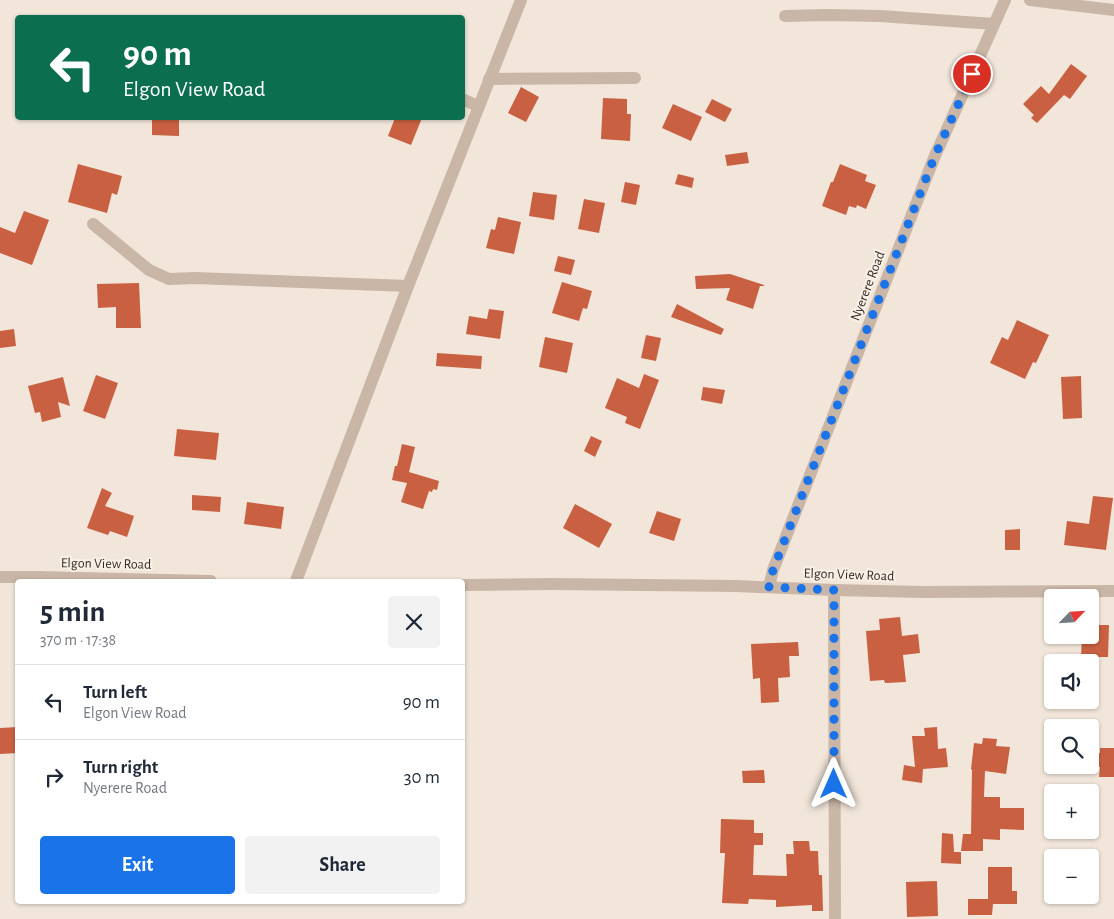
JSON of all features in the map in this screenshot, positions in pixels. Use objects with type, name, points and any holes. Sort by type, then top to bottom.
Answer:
[{"type":"street","points":[[297,579],[408,286],[521,0]]},
{"type":"street","name":"Nyerere Road","points":[[769,587],[773,570],[934,158],[1004,0]]},
{"type":"street","points":[[1030,0],[1114,10]]},
{"type":"street","points":[[785,16],[827,14],[880,16],[994,24]]},
{"type":"street","points":[[489,79],[635,78]]},
{"type":"street","points":[[465,100],[478,106]]},
{"type":"street","points":[[93,224],[150,270],[169,279],[195,278],[408,286]]},
{"type":"street","name":"Elgon View Road","points":[[0,577],[128,579]]},
{"type":"street","name":"Elgon View Road","points":[[465,585],[553,584],[769,587],[922,592],[1114,591]]},
{"type":"street","points":[[834,590],[835,919]]},
{"type":"building","points":[[1071,64],[1087,76],[1070,99],[1064,95],[1037,123],[1031,118],[1034,115],[1023,104],[1041,86],[1049,94]]},
{"type":"building","points":[[521,87],[539,97],[526,122],[508,113]]},
{"type":"building","points":[[603,98],[627,99],[627,114],[631,114],[630,141],[601,139]]},
{"type":"building","points":[[712,99],[732,109],[725,122],[705,112]]},
{"type":"building","points":[[673,104],[702,117],[691,141],[662,128]]},
{"type":"building","points":[[152,120],[179,120],[179,136],[152,135]]},
{"type":"building","points":[[394,120],[421,120],[411,145],[388,136]]},
{"type":"building","points":[[747,152],[749,163],[727,166],[725,155]]},
{"type":"building","points":[[78,164],[122,176],[117,195],[112,193],[107,213],[68,202]]},
{"type":"building","points":[[840,164],[867,175],[865,181],[876,185],[866,209],[857,205],[856,208],[849,206],[846,215],[822,206]]},
{"type":"building","points":[[678,174],[694,178],[692,188],[675,184]]},
{"type":"building","points":[[625,182],[640,185],[636,205],[621,202]]},
{"type":"building","points":[[533,192],[557,195],[554,220],[529,216]]},
{"type":"building","points":[[584,199],[605,203],[599,233],[578,229]]},
{"type":"building","points":[[24,211],[49,220],[32,265],[0,253],[0,227],[15,233]]},
{"type":"building","points":[[498,217],[521,222],[514,254],[486,248],[491,229],[495,230]]},
{"type":"building","points":[[558,256],[575,260],[571,275],[554,271]]},
{"type":"building","points":[[730,274],[764,285],[760,286],[753,309],[726,300],[730,288],[696,289],[695,276]]},
{"type":"building","points":[[562,282],[592,291],[587,309],[583,308],[579,321],[552,313]]},
{"type":"building","points":[[139,283],[141,328],[116,328],[116,307],[98,308],[97,284]]},
{"type":"building","points":[[677,304],[724,329],[721,335],[671,317]]},
{"type":"building","points":[[489,309],[504,311],[500,339],[466,334],[469,316],[487,319]]},
{"type":"building","points":[[1017,320],[1049,335],[1036,363],[1033,362],[1025,379],[990,363],[1002,337],[1008,340]]},
{"type":"building","points":[[14,329],[16,346],[0,348],[0,331]]},
{"type":"building","points":[[646,335],[661,338],[656,361],[641,358]]},
{"type":"building","points":[[545,337],[573,343],[567,373],[539,367]]},
{"type":"building","points":[[437,353],[482,356],[481,369],[436,366]]},
{"type":"building","points":[[644,374],[659,380],[640,429],[625,423],[627,417],[605,408],[617,378],[639,388]]},
{"type":"building","points":[[96,375],[118,383],[105,419],[83,411]]},
{"type":"building","points":[[1081,376],[1082,418],[1063,419],[1061,377]]},
{"type":"building","points":[[63,377],[70,406],[58,402],[61,417],[42,422],[40,412],[35,413],[28,386]]},
{"type":"building","points":[[703,387],[725,390],[722,404],[701,400]]},
{"type":"building","points":[[177,429],[219,433],[216,460],[174,456]]},
{"type":"building","points":[[591,436],[602,441],[595,457],[584,451]]},
{"type":"building","points":[[402,444],[415,447],[409,472],[439,481],[437,490],[429,491],[423,509],[401,502],[407,483],[392,480]]},
{"type":"building","points":[[102,488],[112,493],[105,506],[134,516],[127,537],[110,531],[108,535],[87,528]]},
{"type":"building","points":[[192,495],[221,497],[220,512],[192,510]]},
{"type":"building","points":[[1093,496],[1113,498],[1106,550],[1064,545],[1067,521],[1089,524]]},
{"type":"building","points":[[247,502],[284,507],[281,529],[244,524]]},
{"type":"building","points":[[575,504],[612,524],[599,548],[563,528]]},
{"type":"building","points":[[657,511],[681,519],[674,541],[649,533]]},
{"type":"building","points":[[1020,529],[1020,550],[1005,550],[1005,530]]},
{"type":"building","points":[[900,617],[902,636],[918,634],[920,653],[903,655],[906,682],[885,683],[884,680],[870,681],[866,631],[880,630],[879,619]]},
{"type":"building","points":[[1099,625],[1109,625],[1108,657],[1099,657],[1099,654],[1081,654],[1082,644],[1099,644]]},
{"type":"building","points":[[798,642],[799,656],[789,656],[790,677],[778,678],[779,702],[761,703],[760,678],[753,679],[751,644]]},
{"type":"building","points":[[15,727],[15,753],[0,754],[0,728]]},
{"type":"building","points":[[937,727],[938,749],[946,748],[948,767],[923,769],[922,783],[902,780],[904,765],[915,767],[912,736],[925,736],[924,728]]},
{"type":"building","points":[[983,738],[997,739],[996,746],[1010,747],[1006,774],[985,771],[984,797],[1000,797],[1000,808],[1024,808],[1024,830],[1000,829],[1000,840],[983,839],[983,851],[961,851],[963,834],[971,834],[971,769],[974,743],[982,744]]},
{"type":"building","points":[[1100,748],[1114,748],[1114,777],[1099,777]]},
{"type":"building","points":[[764,770],[765,783],[743,783],[742,771]]},
{"type":"building","points":[[721,819],[754,820],[754,833],[763,833],[763,845],[754,845],[753,875],[787,876],[786,854],[794,854],[793,841],[809,841],[810,851],[818,851],[819,875],[822,875],[823,911],[812,911],[812,905],[776,907],[776,900],[749,899],[748,904],[722,903],[725,853],[720,853]]},
{"type":"building","points":[[942,833],[953,834],[954,852],[961,852],[961,864],[941,863]]},
{"type":"building","points":[[988,867],[1012,867],[1012,891],[1017,891],[1017,904],[993,904],[992,915],[968,915],[968,899],[988,899]]},
{"type":"building","points":[[937,881],[938,916],[907,917],[906,882]]},
{"type":"route","points":[[834,784],[834,590],[769,587],[773,570],[934,158],[972,74]]}]
